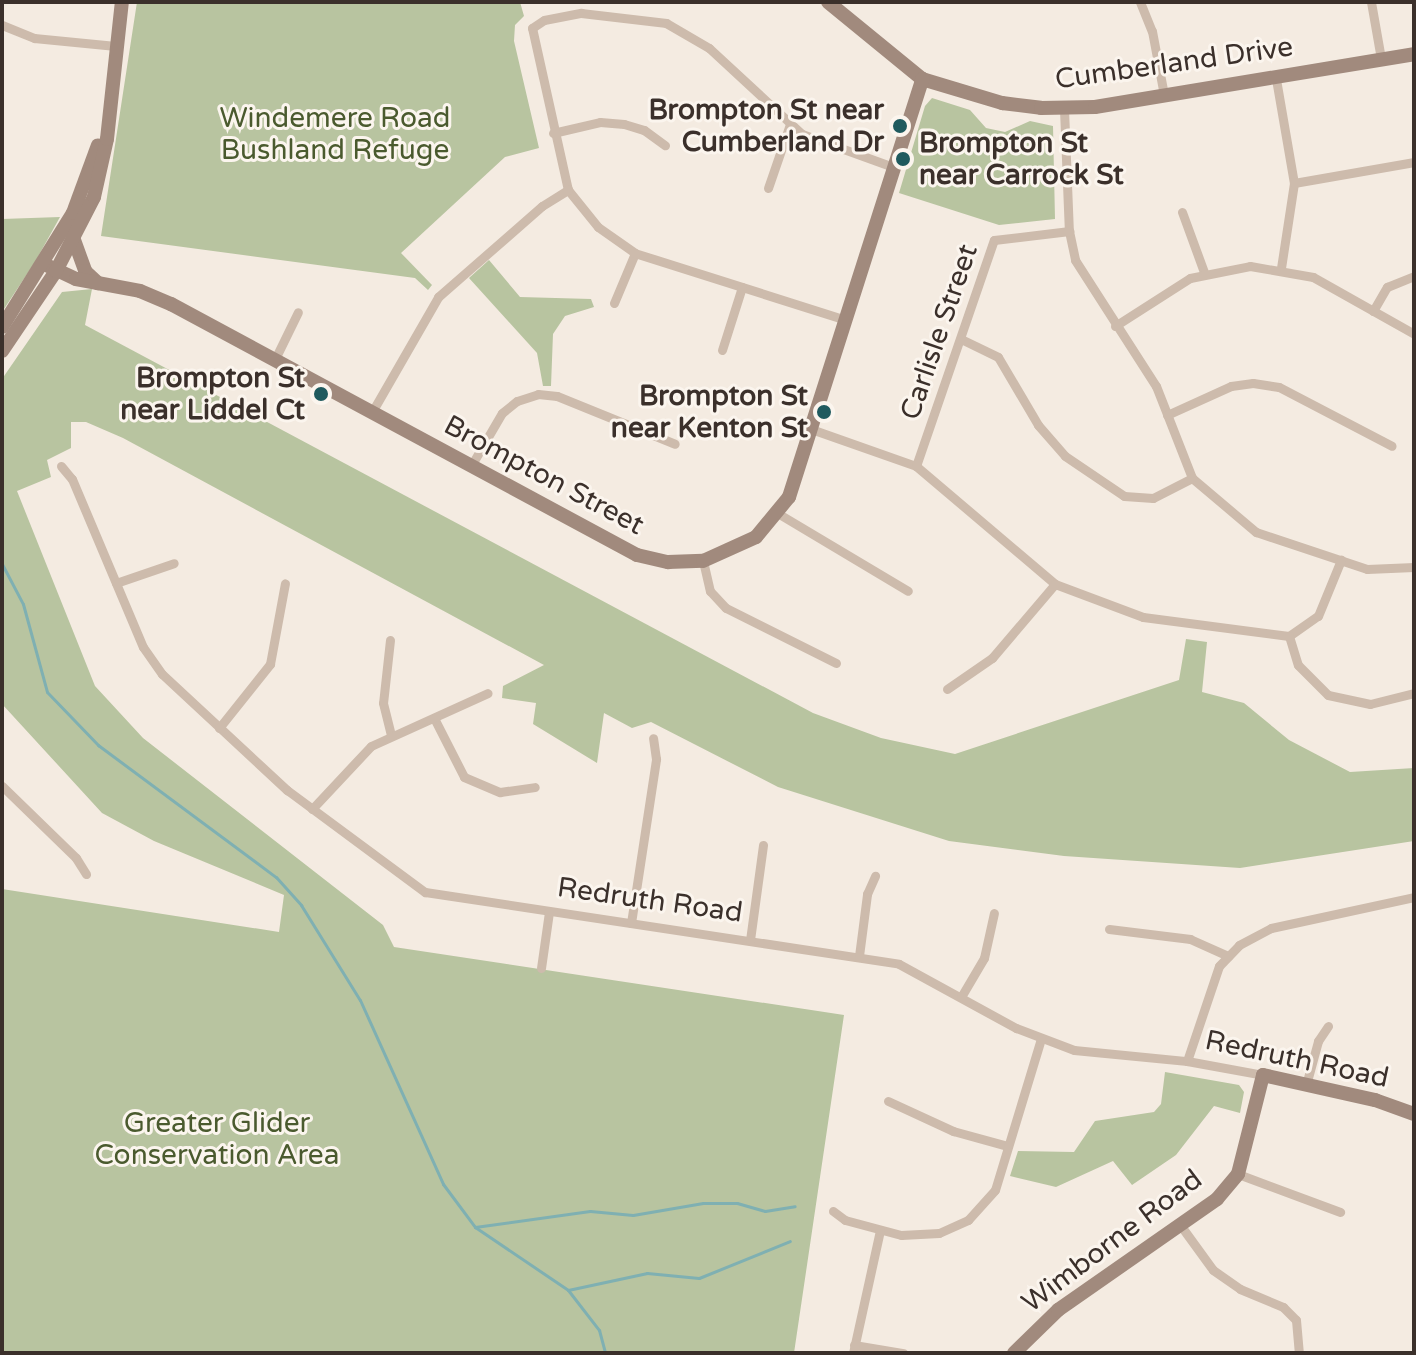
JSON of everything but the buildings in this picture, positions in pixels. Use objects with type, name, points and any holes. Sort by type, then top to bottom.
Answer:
[{"type":"street","points":[[2,327],[74,240],[94,197],[122,2]]},
{"type":"street","name":"Cumberland Drive","points":[[828,2],[922,79],[1002,103],[1064,109],[1276,79],[1414,54]]},
{"type":"street","points":[[1140,2],[1152,31],[1164,95]]},
{"type":"street","points":[[1371,2],[1381,59]]},
{"type":"street","points":[[846,320],[635,253],[598,227],[568,190],[532,28],[544,20],[581,13],[666,23],[709,48],[790,124],[829,148],[893,167]]},
{"type":"street","points":[[2,25],[34,38],[116,46]]},
{"type":"street","name":"Brompton Street","points":[[50,268],[151,294],[637,555],[668,562],[703,561],[747,544],[779,514],[811,429],[922,79]]},
{"type":"street","points":[[1276,79],[1294,183],[1281,268]]},
{"type":"street","points":[[1064,109],[1069,231],[1075,260],[1156,386],[1192,478],[1256,532],[1367,569],[1414,567]]},
{"type":"street","points":[[2,351],[50,268],[107,118]]},
{"type":"street","points":[[553,133],[600,122],[624,124],[644,130],[665,145]]},
{"type":"street","points":[[768,188],[790,124]]},
{"type":"street","points":[[1294,183],[1414,162]]},
{"type":"street","points":[[372,412],[438,297],[542,206],[568,190]]},
{"type":"street","points":[[1182,212],[1204,272]]},
{"type":"street","name":"Carlisle Street","points":[[916,466],[994,240],[1069,231]]},
{"type":"street","points":[[74,240],[85,271],[99,283]]},
{"type":"street","points":[[614,303],[635,253]]},
{"type":"street","points":[[1115,326],[1204,272],[1237,266],[1281,268],[1313,277],[1414,334]]},
{"type":"street","points":[[1373,311],[1387,287],[1414,276]]},
{"type":"street","points":[[722,350],[742,287]]},
{"type":"street","points":[[275,359],[298,312]]},
{"type":"street","points":[[961,339],[998,357],[1038,425],[1065,456],[1124,496],[1153,498],[1192,478]]},
{"type":"street","points":[[1167,415],[1231,386],[1253,383],[1279,387],[1392,446]]},
{"type":"street","points":[[471,466],[502,413],[517,401],[538,394],[557,396],[675,444]]},
{"type":"street","points":[[811,429],[916,466],[1055,584],[1143,617],[1289,636],[1318,616],[1341,560]]},
{"type":"street","name":"Redruth Road","points":[[61,466],[72,479],[153,662],[219,728],[312,809],[425,892],[859,956],[919,971],[1041,1039],[1101,1055],[1187,1061],[1263,1075],[1413,1110]]},
{"type":"street","points":[[779,514],[908,591]]},
{"type":"street","points":[[703,561],[710,591],[726,608],[836,663]]},
{"type":"street","points":[[116,583],[174,563]]},
{"type":"street","points":[[219,728],[270,664],[285,583]]},
{"type":"street","points":[[947,689],[992,658],[1055,584]]},
{"type":"street","points":[[1289,636],[1298,665],[1328,695],[1370,704],[1414,693]]},
{"type":"street","points":[[390,640],[383,703],[391,734]]},
{"type":"street","points":[[312,809],[371,746],[391,734],[488,693]]},
{"type":"street","points":[[434,718],[464,777],[500,792],[535,787]]},
{"type":"street","points":[[631,923],[656,759],[653,738]]},
{"type":"street","points":[[2,786],[76,858],[86,874]]},
{"type":"street","points":[[750,940],[763,845]]},
{"type":"street","points":[[859,956],[867,894],[875,876]]},
{"type":"street","points":[[1187,1061],[1219,966],[1228,956],[1271,928],[1414,897]]},
{"type":"street","points":[[541,968],[549,912]]},
{"type":"street","points":[[961,997],[984,958],[994,913]]},
{"type":"street","points":[[1109,929],[1190,939],[1228,956]]},
{"type":"street","points":[[1306,1085],[1318,1041],[1328,1026]]},
{"type":"street","points":[[833,1211],[880,1230],[924,1236],[968,1220],[995,1190],[1041,1039]]},
{"type":"street","name":"Wimborne Road","points":[[1014,1353],[1058,1310],[1217,1199],[1238,1174],[1263,1075]]},
{"type":"street","points":[[888,1101],[953,1131],[1008,1146]]},
{"type":"street","points":[[1238,1174],[1340,1212]]},
{"type":"street","points":[[1181,1226],[1213,1270],[1240,1289],[1283,1307],[1296,1320],[1299,1353]]},
{"type":"street","points":[[880,1230],[854,1349],[903,1353]]},
{"type":"green space","name":"Windemere Road Bushland Refuge","points":[[137,2],[520,2],[524,16],[515,25],[514,41],[539,148],[505,157],[401,253],[432,285],[428,290],[415,278],[101,236]]},
{"type":"green space","points":[[932,98],[970,110],[986,128],[1005,132],[1030,121],[1053,126],[1055,219],[999,225],[899,193],[925,106]]},
{"type":"green space","points":[[60,217],[35,262],[2,312],[2,219]]},
{"type":"green space","points":[[489,260],[520,297],[591,299],[594,307],[565,316],[553,334],[551,386],[543,386],[537,353],[469,278]]},
{"type":"green space","name":"Greater Glider Conservation Area","points":[[92,289],[85,325],[813,713],[881,738],[955,754],[1179,680],[1186,639],[1207,642],[1202,692],[1244,703],[1289,740],[1350,772],[1414,768],[1414,841],[1240,868],[1064,856],[949,841],[778,787],[651,722],[632,728],[604,713],[597,763],[533,724],[536,703],[502,698],[503,686],[544,665],[123,438],[86,422],[71,422],[71,448],[47,460],[51,477],[17,491],[95,686],[143,738],[383,925],[394,947],[844,1015],[794,1353],[2,1353],[2,889],[279,932],[284,895],[154,841],[102,813],[2,704],[2,379],[62,292]]},
{"type":"green space","points":[[1165,1072],[1239,1085],[1244,1092],[1240,1113],[1214,1106],[1176,1155],[1132,1185],[1113,1161],[1056,1187],[1010,1176],[1018,1151],[1074,1152],[1095,1121],[1154,1112],[1161,1104]]},
{"type":"waterway","points":[[2,564],[23,604],[47,692],[98,745],[276,877],[301,905],[360,1000],[443,1184],[475,1227],[568,1290],[599,1330],[605,1353]]},
{"type":"waterway","points":[[475,1227],[590,1211],[633,1215],[703,1203],[737,1203],[765,1211],[795,1206]]},
{"type":"waterway","points":[[568,1290],[647,1273],[699,1278],[790,1241]]},
{"type":"place","name":"Brompton St near Cumberland Dr","points":[[900,126]]},
{"type":"place","name":"Brompton St near Carrock St","points":[[903,159]]},
{"type":"place","name":"Brompton St near Liddel Ct","points":[[321,394]]},
{"type":"place","name":"Brompton St near Kenton St","points":[[824,412]]}]
